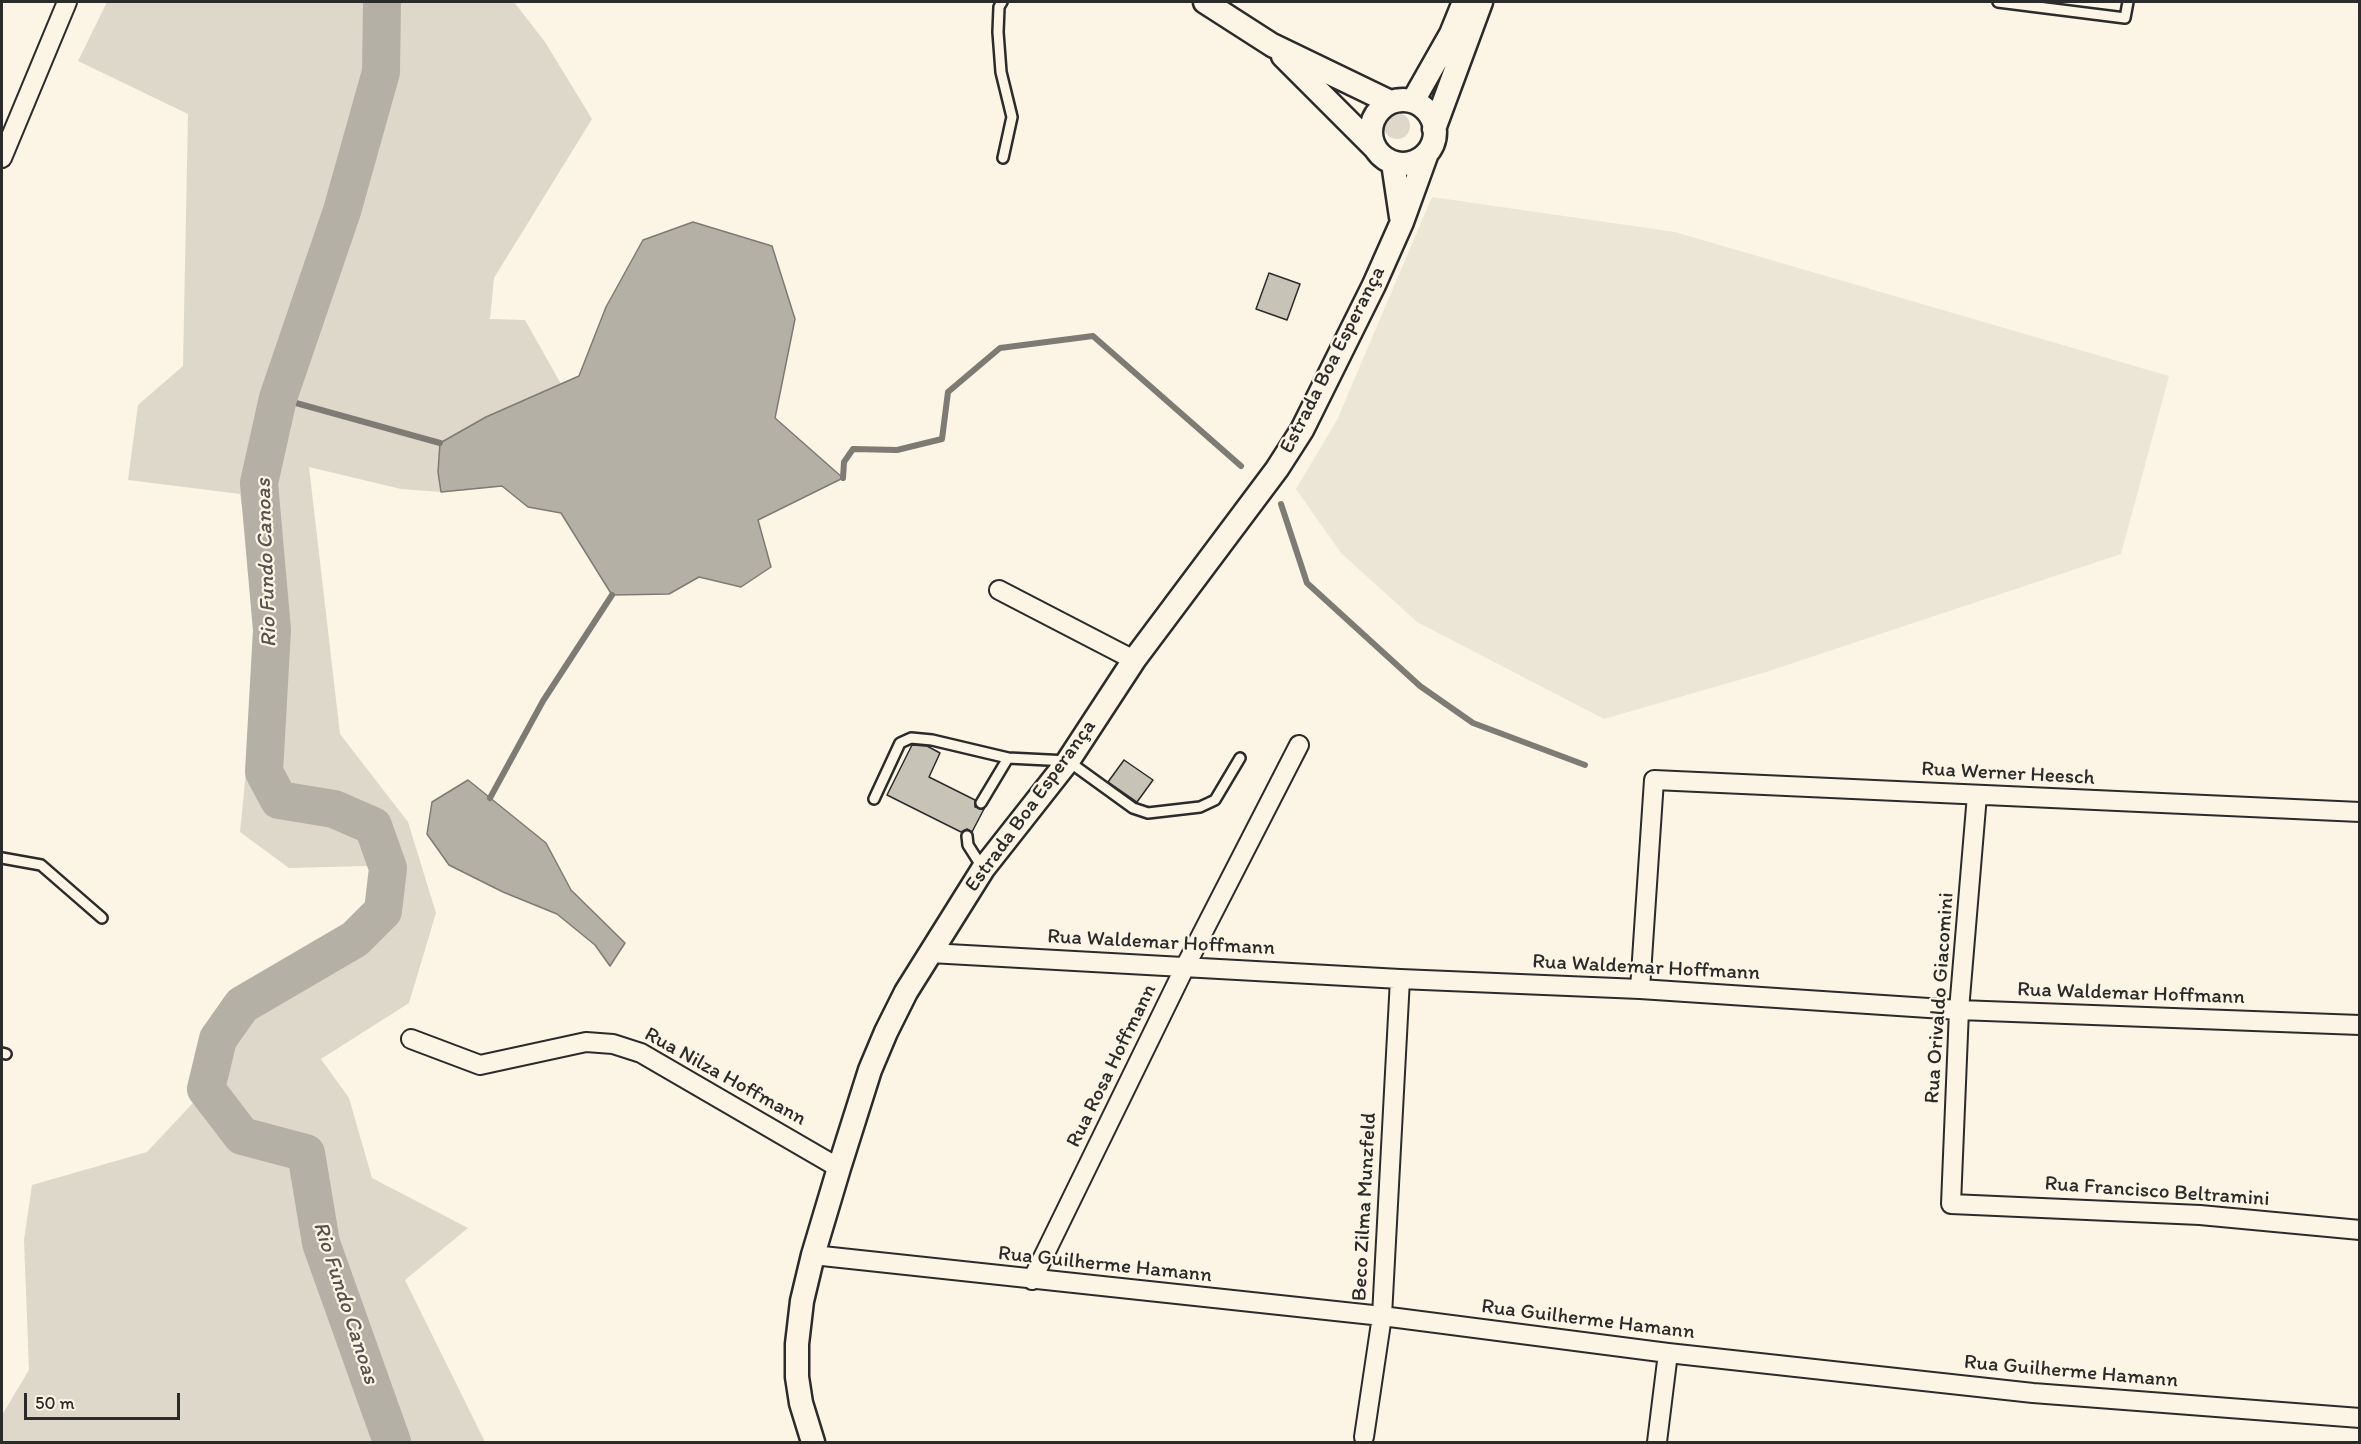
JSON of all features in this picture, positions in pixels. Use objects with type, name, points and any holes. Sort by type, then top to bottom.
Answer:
[{"type":"street","points":[[3,152],[67,2]]},
{"type":"street","points":[[1205,2],[1272,45],[1428,112],[1434,129]]},
{"type":"street","points":[[1374,147],[1371,137],[1374,116],[1381,108],[1401,102],[1451,34],[1464,2]]},
{"type":"street","points":[[1272,45],[1379,154],[1393,163],[1412,163],[1427,153],[1433,142],[1434,129],[1481,2]]},
{"type":"street","name":"Estrada Boa Esperança","points":[[813,1443],[797,1377],[797,1344],[802,1301],[839,1168],[870,1070],[886,1032],[930,953],[983,869],[1068,761],[1134,660],[1277,469],[1302,430],[1356,324],[1402,222],[1427,153]]},
{"type":"street","points":[[1393,163],[1402,222]]},
{"type":"street","points":[[999,590],[1134,660]]},
{"type":"street","name":"Rua Rosa Hoffmann","points":[[1032,1280],[1185,967],[1299,745]]},
{"type":"street","name":"Rua Werner Heesch","points":[[1640,989],[1654,780],[2360,812]]},
{"type":"street","name":"Rua Orivaldo Giacomini","points":[[1951,1204],[1959,1010],[1977,795]]},
{"type":"street","name":"Rua Waldemar Hoffmann","points":[[930,953],[1400,979],[1640,989],[1959,1010],[2360,1025]]},
{"type":"street","name":"Beco Zilma Munzfeld","points":[[1364,1437],[1382,1316],[1400,979]]},
{"type":"street","name":"Rua Nilza Hoffmann","points":[[411,1039],[480,1065],[586,1042],[613,1044],[641,1053],[839,1168]]},
{"type":"street","name":"Rua Francisco Beltramini","points":[[1951,1204],[2200,1215],[2360,1230]]},
{"type":"street","name":"Rua Guilherme Hamann","points":[[813,1255],[1382,1316],[1668,1353],[2033,1393],[2360,1418]]},
{"type":"street","points":[[1657,1443],[1668,1353]]},
{"type":"lane","points":[[1002,2],[998,32],[1001,72],[1012,117],[1003,159]]},
{"type":"lane","points":[[1998,2],[2125,18],[2128,2]]},
{"type":"lane","points":[[874,799],[900,743],[911,738],[932,740],[1008,758],[1068,761],[1133,808],[1148,813],[1200,807],[1215,800],[1240,758]]},
{"type":"lane","points":[[981,803],[1008,758]]},
{"type":"lane","points":[[967,836],[968,845],[983,869]]},
{"type":"lane","points":[[2,858],[41,865],[102,918]]},
{"type":"shaded area","points":[[107,2],[514,2],[545,42],[592,119],[494,278],[490,319],[525,320],[561,384],[486,417],[440,443],[438,472],[441,492],[401,489],[309,467],[340,734],[408,822],[436,913],[409,1003],[321,1059],[349,1098],[372,1178],[468,1228],[405,1280],[485,1442],[2,1442],[2,1415],[29,1370],[24,1240],[32,1185],[147,1152],[206,1089],[242,1005],[355,939],[383,911],[388,868],[365,866],[289,868],[240,832],[260,630],[240,494],[128,480],[138,405],[183,366],[188,114],[78,61]]},
{"type":"shaded area","points":[[1397,113],[1406,117],[1410,126],[1406,135],[1397,139],[1388,135],[1384,126],[1388,117]]},
{"type":"shaded area","points":[[1432,197],[1675,232],[2169,376],[2121,554],[1763,673],[1604,719],[1417,622],[1341,553],[1296,489],[1337,420]]},
{"type":"shaded area","points":[[693,222],[772,246],[795,319],[775,418],[843,478],[758,520],[771,567],[741,587],[699,577],[669,594],[612,595],[561,513],[528,507],[502,486],[441,492],[438,472],[440,443],[486,417],[579,376],[606,307],[643,240]]},
{"type":"shaded area","points":[[468,780],[546,843],[571,890],[625,943],[610,966],[595,945],[557,914],[503,892],[449,865],[427,834],[432,802]]},
{"type":"building","points":[[1269,273],[1300,284],[1287,320],[1256,309]]},
{"type":"building","points":[[912,745],[927,746],[940,753],[929,777],[975,800],[975,807],[984,809],[972,832],[967,829],[961,832],[887,795]]},
{"type":"building","points":[[1124,760],[1153,780],[1137,802],[1108,782]]},
{"type":"waterway","name":"Rio Fundo Canoas","points":[[382,2],[381,72],[342,211],[278,398],[259,483],[272,630],[264,772],[279,800],[334,809],[373,826],[388,868],[383,911],[355,939],[242,1005],[218,1039],[206,1089],[242,1136],[306,1153],[321,1243],[392,1442]]},
{"type":"waterway","points":[[843,478],[844,462],[853,449],[897,450],[942,439],[948,392],[1000,348],[1093,336],[1241,466]]},
{"type":"waterway","points":[[278,398],[440,443]]},
{"type":"waterway","points":[[1281,504],[1307,583],[1420,686],[1473,723],[1585,765]]},
{"type":"waterway","points":[[490,798],[543,701],[612,595]]}]
